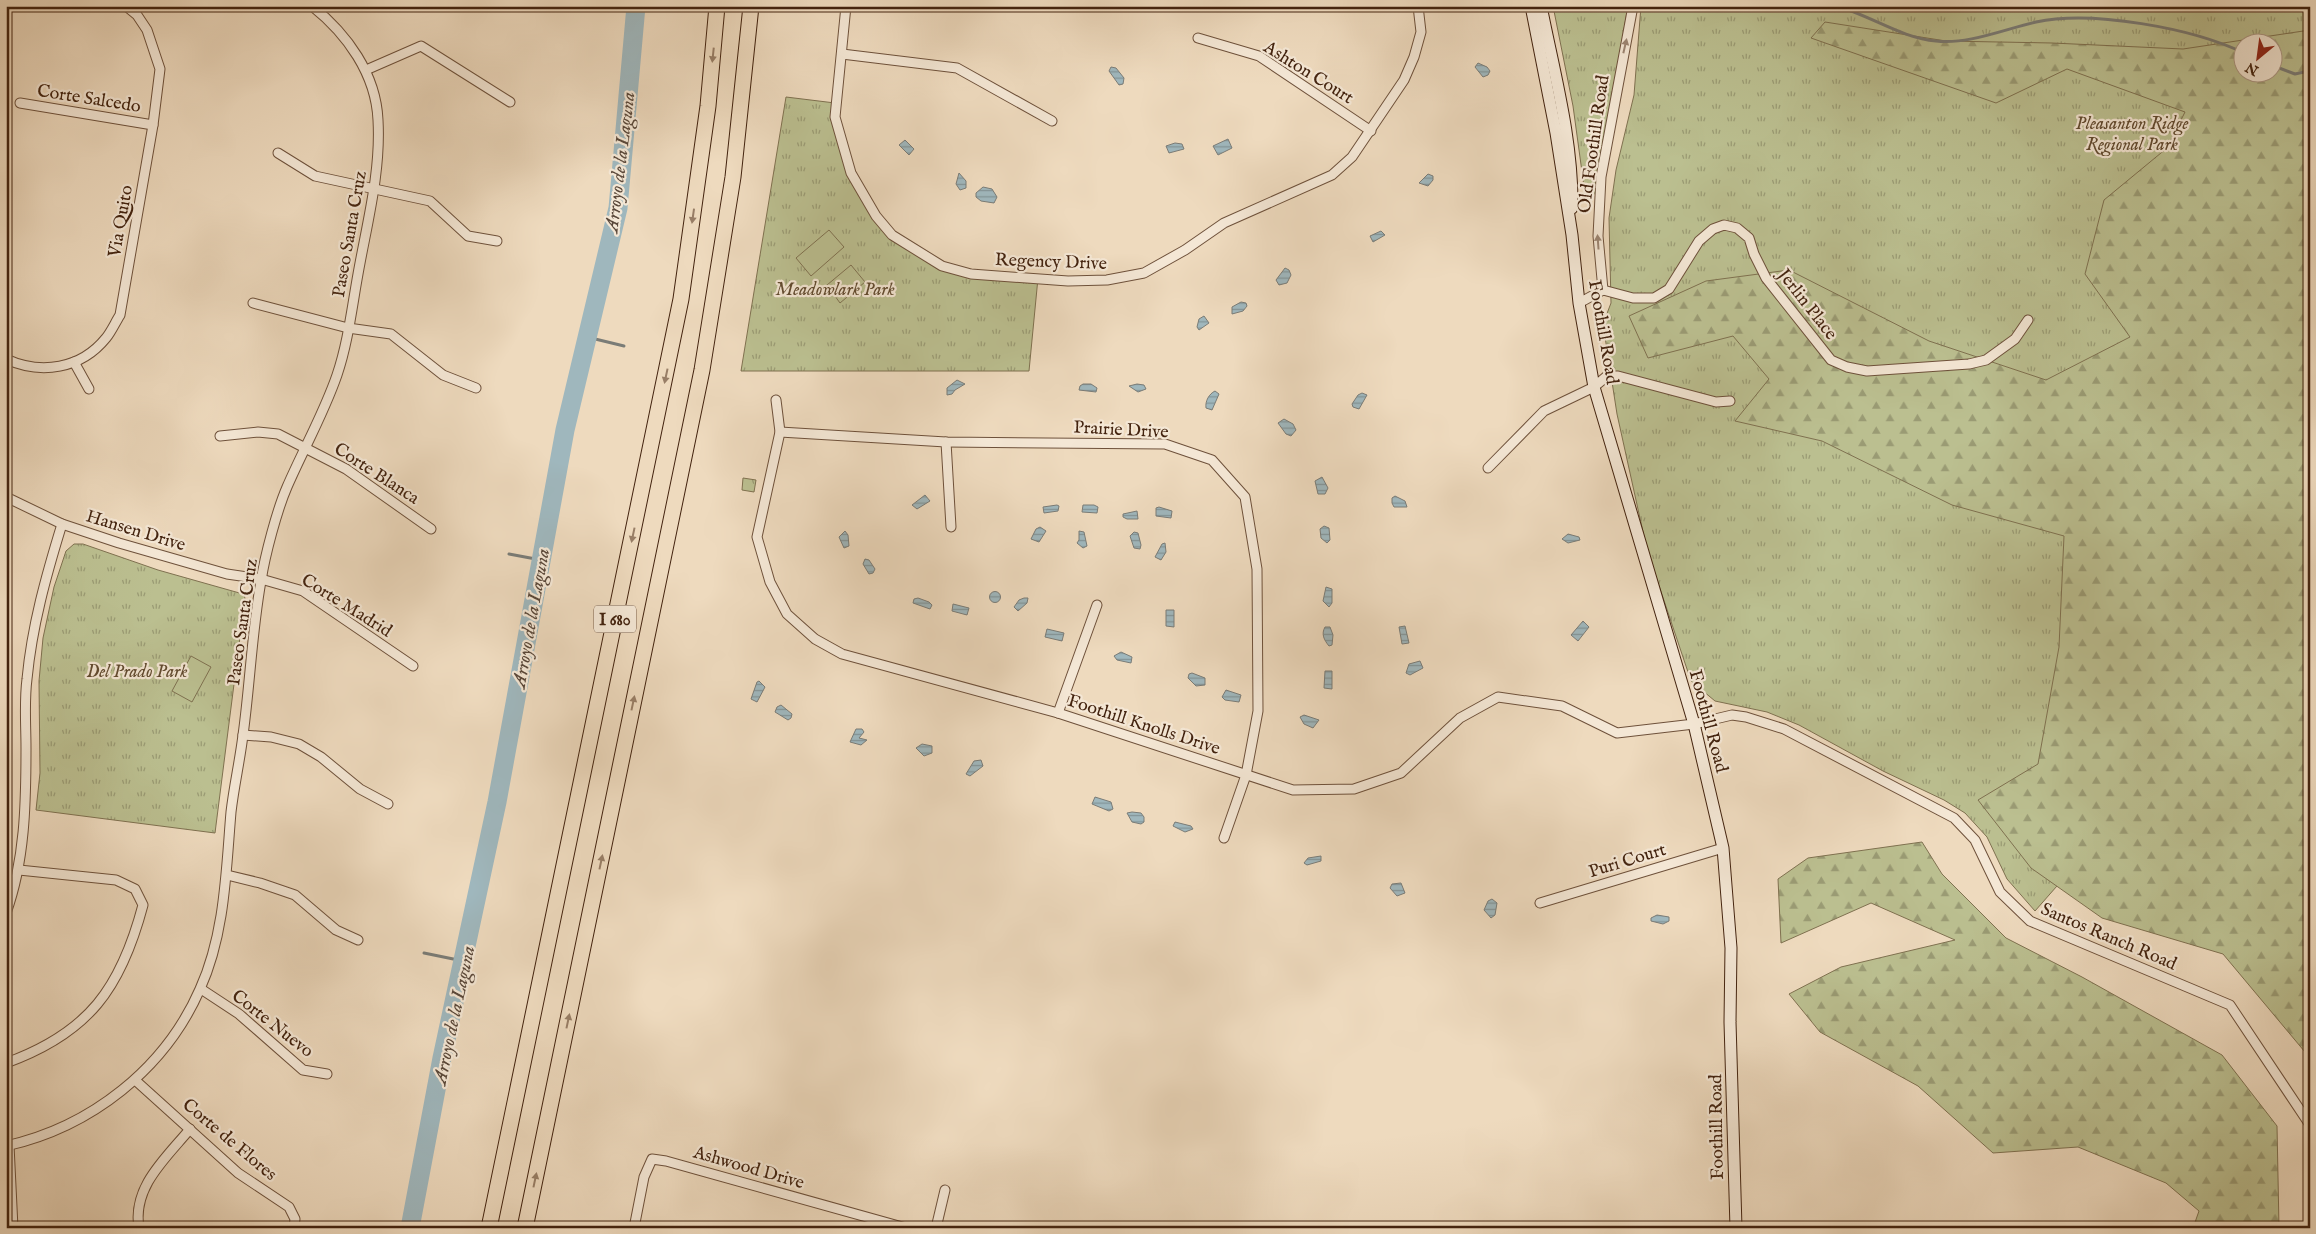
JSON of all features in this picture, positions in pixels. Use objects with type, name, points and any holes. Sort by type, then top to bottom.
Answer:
[{"type":"highway","name":"I 680","points":[[489,1228],[681,299],[708,106],[717,6]]},
{"type":"highway","name":"I 680","points":[[525,1228],[702,370],[734,177],[751,6]]},
{"type":"main road","name":"Foothill Road","points":[[1531,6],[1551,105],[1572,235],[1579,304],[1594,387],[1694,724],[1724,848],[1731,948],[1730,1022],[1736,1228]]},
{"type":"main road","name":"Foothill Road","points":[[1540,6],[1565,132],[1572,186],[1572,235]]},
{"type":"street","name":"Via Quito","points":[[6,359],[17,364],[45,370],[74,362],[105,339],[120,315],[153,125],[160,69],[147,30],[137,15],[126,6]]},
{"type":"street","name":"Paseo Santa Cruz","points":[[8,1145],[80,1119],[104,1106],[135,1080],[158,1057],[178,1029],[201,989],[215,940],[227,875],[231,810],[243,735],[261,579],[285,491],[337,374],[348,328],[379,159],[378,115],[366,70],[350,45],[327,18],[312,6]]},
{"type":"street","name":"Regency Drive","points":[[846,6],[834,117],[851,173],[876,216],[892,235],[942,266],[971,274],[1068,281],[1107,280],[1144,273],[1186,250],[1224,223],[1332,175],[1352,157],[1404,80],[1414,57],[1421,32],[1418,6]]},
{"type":"street","name":"Old Foothill Road","points":[[1603,290],[1598,236],[1601,176],[1633,6]]},
{"type":"street","name":"Ashton Court","points":[[1198,38],[1259,56],[1371,131]]},
{"type":"street","points":[[366,70],[421,46],[510,102]]},
{"type":"street","points":[[842,54],[957,68],[1052,121]]},
{"type":"street","name":"Corte Salcedo","points":[[20,103],[153,125]]},
{"type":"street","points":[[278,153],[315,176],[430,201],[468,236],[498,241]]},
{"type":"street","name":"Jerlin Place","points":[[1603,290],[1633,298],[1654,298],[1669,289],[1699,241],[1712,229],[1724,225],[1737,228],[1749,238],[1754,254],[1766,278],[1831,360],[1846,367],[1867,372],[1969,364],[1986,360],[2015,339],[2028,320]]},
{"type":"street","points":[[1579,304],[1603,290]]},
{"type":"street","points":[[253,303],[348,328],[391,334],[443,375],[476,388]]},
{"type":"street","points":[[74,362],[89,389]]},
{"type":"street","points":[[1488,468],[1544,411],[1594,387],[1607,376],[1618,376],[1716,402],[1730,401]]},
{"type":"street","name":"Foothill Knolls Drive","points":[[776,400],[780,432],[757,536],[770,582],[788,614],[815,640],[842,654],[1058,713],[1293,790],[1354,789],[1401,773],[1460,718],[1498,697],[1562,706],[1618,733],[1694,724]]},
{"type":"street","name":"Corte Blanca","points":[[220,436],[268,432],[278,434],[346,469],[431,529]]},
{"type":"street","name":"Prairie Drive","points":[[780,432],[946,442],[1164,444],[1212,460],[1245,497],[1257,569],[1258,711],[1246,775],[1224,838]]},
{"type":"street","points":[[946,442],[950,527]]},
{"type":"street","name":"Hansen Drive","points":[[6,497],[62,524],[178,561],[227,574],[261,579]]},
{"type":"street","points":[[6,913],[19,870],[26,780],[26,681],[40,595],[62,524]]},
{"type":"street","name":"Corte Madrid","points":[[261,579],[302,591],[413,666]]},
{"type":"street","points":[[1058,713],[1097,605]]},
{"type":"street","name":"Santos Ranch Road","points":[[1694,724],[1732,715],[1766,722],[1784,729],[1954,818],[1976,840],[2000,892],[2030,921],[2230,1005],[2310,1125]]},
{"type":"street","points":[[243,735],[271,737],[299,744],[321,757],[360,789],[388,804]]},
{"type":"street","name":"Puri Court","points":[[1540,903],[1724,848]]},
{"type":"street","points":[[6,1063],[61,1038],[86,1018],[106,994],[127,957],[143,905],[135,888],[116,880],[19,870]]},
{"type":"street","points":[[227,875],[260,882],[295,895],[336,930],[358,940]]},
{"type":"street","name":"Corte Nuevo","points":[[201,989],[239,1014],[303,1070],[327,1074]]},
{"type":"street","name":"Corte de Flores","points":[[135,1080],[238,1173],[289,1207],[295,1219],[294,1228]]},
{"type":"street","points":[[139,1228],[140,1199],[150,1177],[190,1130]]},
{"type":"street","points":[[8,1145],[13,1228]]},
{"type":"street","name":"Ashwood Drive","points":[[634,1228],[644,1177],[652,1159],[666,1160],[906,1228]]},
{"type":"street","points":[[936,1228],[945,1190]]},
{"type":"green space","points":[[1553,6],[1628,6],[1596,194],[1585,194],[1573,106]]},
{"type":"green space","name":"Pleasanton Ridge Regional Park","points":[[1641,6],[2310,6],[2310,389],[2093,845],[2035,911],[2007,879],[1987,837],[1965,813],[1944,800],[1883,771],[1799,725],[1767,712],[1715,701],[1691,681],[1647,550],[1617,414],[1603,324],[1611,303],[1609,218],[1616,170],[1634,95]]},
{"type":"green space","points":[[1825,22],[1946,41],[2052,43],[2183,49],[2234,41],[2234,82],[2284,82],[2284,34],[2310,30],[2310,1058],[2223,954],[2102,918],[2031,868],[1978,800],[2038,764],[2059,647],[2064,536],[1952,505],[1822,441],[1735,421],[1769,379],[1733,336],[1648,358],[1629,316],[1706,281],[1789,270],[1929,341],[2046,380],[2130,337],[2085,274],[2104,200],[2167,148],[2185,112],[2067,69],[1996,103],[1811,38]]},
{"type":"green space","name":"Meadowlark Park","points":[[786,97],[835,103],[849,173],[892,231],[936,260],[977,273],[1038,278],[1029,371],[741,371]]},
{"type":"green space","points":[[829,230],[844,247],[811,276],[796,258]]},
{"type":"green space","points":[[851,265],[865,282],[840,303],[827,285]]},
{"type":"green space","points":[[743,478],[756,480],[754,492],[742,490]]},
{"type":"green space","name":"Del Prado Park","points":[[74,544],[83,544],[158,570],[243,594],[245,598],[215,833],[36,810],[40,773],[39,681],[43,638],[54,587],[66,551]]},
{"type":"green space","points":[[191,656],[211,667],[192,702],[172,691]]},
{"type":"green space","points":[[1922,842],[1942,874],[2006,938],[2082,977],[2222,1055],[2277,1126],[2279,1228],[2193,1228],[2199,1211],[2166,1183],[2078,1147],[1993,1153],[1918,1086],[1820,1032],[1789,994],[1841,967],[1955,940],[1871,903],[1781,943],[1778,879],[1808,858]]},
{"type":"water","points":[[1478,63],[1487,67],[1490,71],[1488,75],[1483,77],[1475,67]]},
{"type":"water","points":[[1111,67],[1116,68],[1124,78],[1123,84],[1119,85],[1109,71]]},
{"type":"water","points":[[1228,139],[1232,148],[1218,155],[1213,146]]},
{"type":"water","points":[[905,140],[914,149],[909,155],[899,145]]},
{"type":"water","points":[[1175,143],[1182,144],[1184,149],[1169,153],[1166,146]]},
{"type":"water","points":[[959,173],[966,181],[966,188],[960,190],[956,184]]},
{"type":"water","points":[[1428,174],[1433,176],[1433,180],[1428,186],[1419,183]]},
{"type":"water","points":[[983,187],[992,189],[997,197],[994,203],[981,201],[976,197],[976,193]]},
{"type":"water","points":[[1381,231],[1385,235],[1373,242],[1370,236]]},
{"type":"water","points":[[1285,268],[1289,270],[1291,275],[1287,283],[1279,285],[1276,280]]},
{"type":"water","points":[[1241,302],[1246,303],[1247,306],[1243,311],[1232,314],[1232,307]]},
{"type":"water","points":[[1204,316],[1209,323],[1199,330],[1197,327],[1199,319]]},
{"type":"water","points":[[957,380],[965,384],[952,394],[947,395],[947,388]]},
{"type":"water","points":[[1083,384],[1091,384],[1097,388],[1096,392],[1079,390]]},
{"type":"water","points":[[1144,385],[1146,389],[1138,392],[1129,386]]},
{"type":"water","points":[[1215,391],[1219,394],[1212,410],[1206,408],[1208,398]]},
{"type":"water","points":[[1362,393],[1367,395],[1359,409],[1353,407],[1352,404],[1358,395]]},
{"type":"water","points":[[1284,419],[1293,424],[1296,430],[1291,436],[1286,434],[1278,423]]},
{"type":"water","points":[[1322,477],[1328,488],[1325,494],[1318,494],[1315,481]]},
{"type":"water","points":[[925,495],[930,501],[917,509],[912,505]]},
{"type":"water","points":[[1395,496],[1405,501],[1407,507],[1394,507],[1392,498]]},
{"type":"water","points":[[1083,505],[1098,507],[1097,513],[1082,512]]},
{"type":"water","points":[[1059,506],[1058,511],[1044,513],[1043,507]]},
{"type":"water","points":[[1159,507],[1172,511],[1171,518],[1156,516],[1156,508]]},
{"type":"water","points":[[1137,511],[1138,519],[1123,517],[1123,514]]},
{"type":"water","points":[[1324,526],[1329,528],[1330,540],[1327,543],[1321,538],[1320,529]]},
{"type":"water","points":[[1040,527],[1046,531],[1039,542],[1031,539],[1036,529]]},
{"type":"water","points":[[845,531],[848,535],[849,546],[844,548],[839,537]]},
{"type":"water","points":[[1079,531],[1084,532],[1087,546],[1083,548],[1077,543]]},
{"type":"water","points":[[1134,532],[1138,533],[1140,549],[1134,548],[1130,536]]},
{"type":"water","points":[[1568,534],[1579,537],[1580,540],[1568,543],[1562,539]]},
{"type":"water","points":[[1165,543],[1166,552],[1161,560],[1155,557],[1162,544]]},
{"type":"water","points":[[865,559],[869,560],[875,569],[873,573],[869,574],[863,564]]},
{"type":"water","points":[[1326,587],[1332,589],[1332,603],[1329,607],[1323,601]]},
{"type":"water","points":[[995,591],[1001,597],[995,603],[989,597]]},
{"type":"water","points":[[918,598],[929,602],[932,605],[930,609],[913,603],[914,599]]},
{"type":"water","points":[[1028,598],[1027,603],[1018,611],[1014,607],[1019,600]]},
{"type":"water","points":[[953,604],[969,608],[967,615],[952,611]]},
{"type":"water","points":[[1166,610],[1174,610],[1174,627],[1166,626]]},
{"type":"water","points":[[1583,621],[1589,627],[1578,641],[1571,635]]},
{"type":"water","points":[[1405,626],[1409,643],[1402,644],[1399,627]]},
{"type":"water","points":[[1325,627],[1330,627],[1333,635],[1332,645],[1329,646],[1324,637]]},
{"type":"water","points":[[1047,629],[1064,633],[1062,641],[1045,637]]},
{"type":"water","points":[[1121,652],[1132,657],[1131,663],[1117,660],[1114,656]]},
{"type":"water","points":[[1420,661],[1423,668],[1410,675],[1406,673],[1409,664]]},
{"type":"water","points":[[1325,671],[1332,671],[1332,689],[1324,688]]},
{"type":"water","points":[[1192,673],[1205,678],[1205,685],[1196,686],[1188,678],[1189,674]]},
{"type":"water","points":[[759,681],[765,687],[757,702],[751,699]]},
{"type":"water","points":[[1226,690],[1241,695],[1239,702],[1225,700],[1222,697]]},
{"type":"water","points":[[781,705],[792,714],[788,720],[775,712],[777,707]]},
{"type":"water","points":[[1304,715],[1319,720],[1313,728],[1304,724],[1300,717]]},
{"type":"water","points":[[856,729],[862,729],[864,732],[859,738],[867,740],[861,745],[850,742]]},
{"type":"water","points":[[922,744],[932,746],[932,753],[924,756],[916,748]]},
{"type":"water","points":[[981,760],[983,766],[970,776],[966,774],[974,761]]},
{"type":"water","points":[[1095,797],[1111,802],[1113,809],[1109,811],[1092,804]]},
{"type":"water","points":[[1127,813],[1141,813],[1144,817],[1144,822],[1141,824],[1132,822]]},
{"type":"water","points":[[1175,822],[1191,826],[1193,829],[1185,832],[1173,826]]},
{"type":"water","points":[[1321,856],[1321,861],[1307,865],[1304,863],[1308,858]]},
{"type":"water","points":[[1401,883],[1405,893],[1397,896],[1390,888],[1392,884]]},
{"type":"water","points":[[1492,899],[1497,903],[1495,915],[1491,918],[1484,910],[1488,901]]},
{"type":"water","points":[[1657,915],[1669,917],[1669,921],[1663,924],[1651,921],[1651,918]]},
{"type":"waterway","name":"Arroyo de la Laguna","points":[[410,1228],[442,1058],[497,802],[565,430],[618,208],[636,6]]},
{"type":"waterway","points":[[1836,6],[1910,36],[1936,41],[1948,42],[1973,39],[2036,22],[2085,18],[2113,20],[2170,29],[2234,49]]},
{"type":"waterway","points":[[2284,70],[2295,74],[2304,72],[2310,74]]},
{"type":"waterway","points":[[587,337],[624,346]]},
{"type":"waterway","points":[[509,554],[541,560]]},
{"type":"waterway","points":[[424,953],[463,961]]}]
